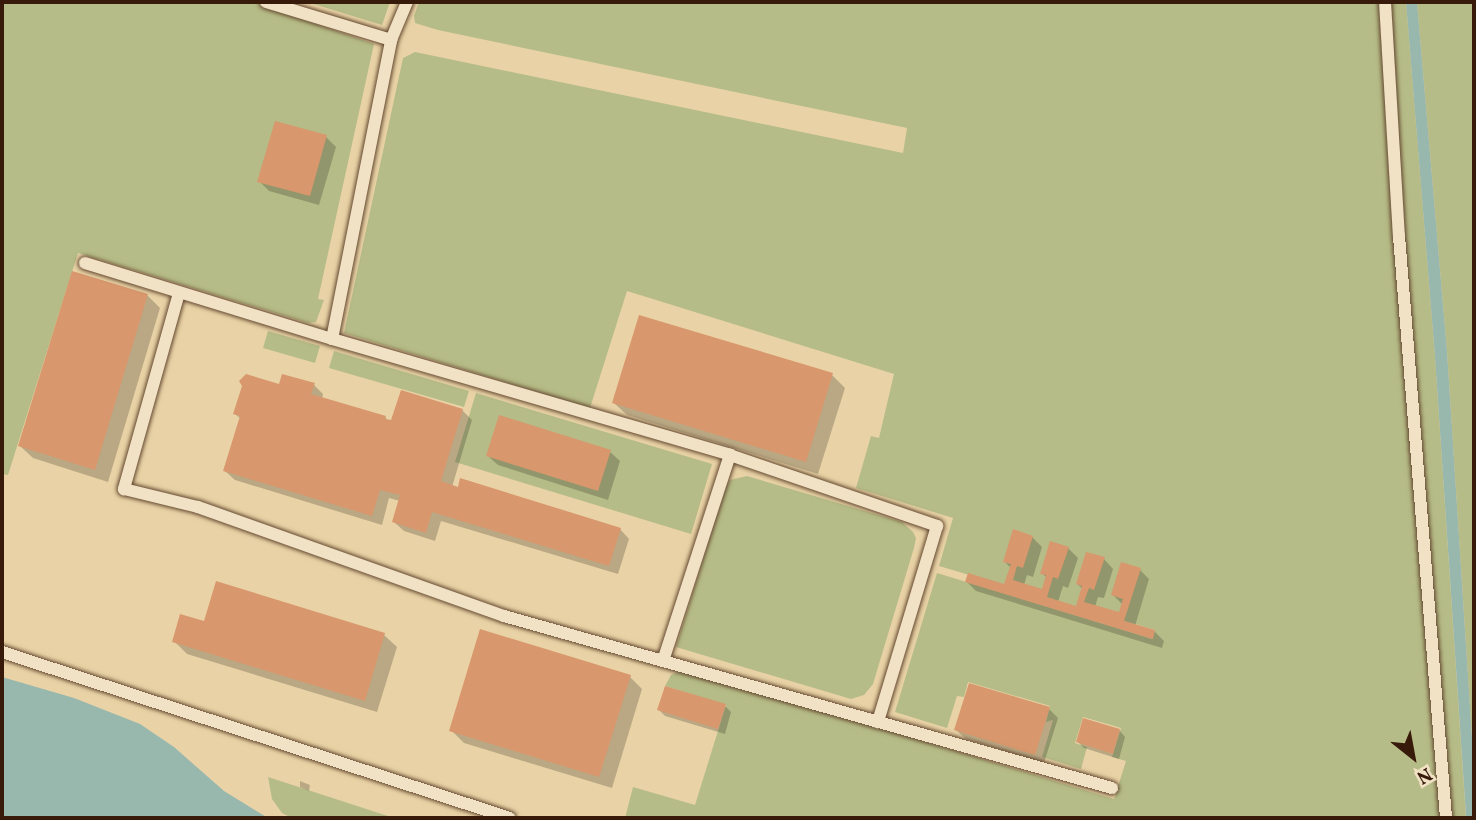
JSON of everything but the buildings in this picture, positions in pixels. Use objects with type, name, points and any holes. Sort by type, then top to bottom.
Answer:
[{"type":"lane","points":[[266,2],[391,40]]},
{"type":"lane","points":[[332,339],[391,40],[407,2]]},
{"type":"lane","points":[[1385,2],[1399,236],[1446,818]]},
{"type":"lane","points":[[85,263],[332,339],[730,455],[937,526],[878,722]]},
{"type":"lane","points":[[179,293],[124,489],[198,507],[504,616],[1112,788]]},
{"type":"lane","points":[[663,661],[730,455]]},
{"type":"lane","points":[[2,652],[510,818]]},
{"type":"green space","points":[[2,2],[252,2],[374,44],[318,299],[324,300],[316,322],[308,323],[78,253],[8,475],[2,474]]},
{"type":"green space","points":[[307,2],[390,2],[382,25]]},
{"type":"green space","points":[[419,2],[1406,2],[1435,357],[1466,818],[625,818],[633,787],[695,805],[726,705],[665,686],[671,675],[685,669],[1114,799],[1126,761],[1112,757],[1121,728],[1083,717],[1075,743],[1087,747],[1081,769],[1042,757],[1053,720],[1046,722],[1050,706],[968,682],[964,697],[957,696],[947,728],[895,712],[937,573],[1152,639],[1155,630],[939,566],[953,518],[856,488],[871,436],[879,438],[894,374],[627,291],[590,408],[344,333],[403,58],[415,52],[903,153],[907,128],[438,30],[415,23],[414,16]]},
{"type":"green space","points":[[1417,2],[1474,2],[1474,769],[1447,351]]},
{"type":"green space","points":[[268,331],[320,346],[315,363],[263,348]]},
{"type":"green space","points":[[334,351],[469,391],[464,407],[329,368]]},
{"type":"green space","points":[[476,393],[712,464],[691,534],[455,462]]},
{"type":"green space","points":[[747,476],[902,522],[913,532],[916,538],[914,548],[873,684],[864,695],[851,699],[676,647],[726,486],[730,480]]},
{"type":"green space","points":[[268,777],[394,818],[292,818],[282,813],[272,799]]},
{"type":"water","points":[[1406,2],[1417,2],[1447,351],[1474,769],[1474,818],[1466,816],[1435,357]]},
{"type":"water","points":[[2,677],[74,698],[140,724],[174,747],[224,791],[268,818],[2,818]]}]
